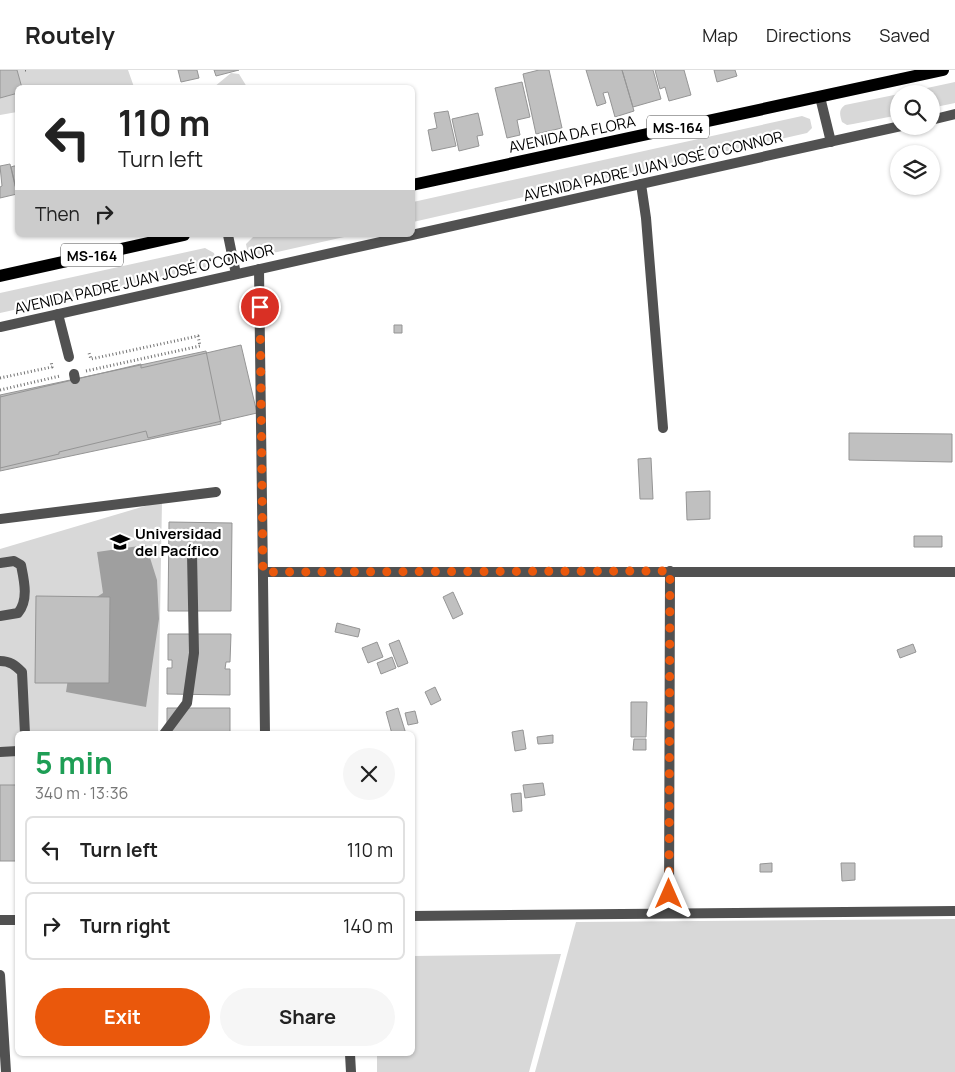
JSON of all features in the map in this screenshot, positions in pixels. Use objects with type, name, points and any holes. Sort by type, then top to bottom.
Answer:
[{"type":"main road","name":"AVENIDA DA FLORA","points":[[415,184],[943,70]]},
{"type":"main road","name":"MS-164","points":[[0,276],[175,237]]},
{"type":"street","points":[[820,97],[831,142]]},
{"type":"street","points":[[940,118],[955,114]]},
{"type":"street","name":"AVENIDA PADRE JUAN JOSÉ O'CONNOR","points":[[415,234],[890,129]]},
{"type":"street","points":[[641,184],[647,227],[663,428]]},
{"type":"street","points":[[228,237],[236,274]]},
{"type":"street","name":"AVENIDA PADRE JUAN JOSÉ O'CONNOR","points":[[0,327],[403,237]]},
{"type":"street","points":[[259,269],[266,731]]},
{"type":"street","points":[[58,314],[69,357]]},
{"type":"street","points":[[0,519],[216,492]]},
{"type":"street","points":[[166,731],[187,703],[194,654],[192,554]]},
{"type":"street","points":[[0,563],[14,561],[21,565],[25,585],[22,609],[18,613],[0,616]]},
{"type":"street","points":[[669,913],[670,571]]},
{"type":"street","points":[[263,572],[955,572]]},
{"type":"street","points":[[0,661],[7,661],[22,672],[25,731]]},
{"type":"street","points":[[0,752],[15,751]]},
{"type":"street","points":[[415,916],[955,911]]},
{"type":"street","points":[[0,920],[15,920]]},
{"type":"street","points":[[0,975],[6,1072]]},
{"type":"street","points":[[350,1056],[351,1072]]},
{"type":"path","points":[[0,390],[74,376],[200,346],[198,336],[91,359],[89,353]]},
{"type":"path","points":[[0,378],[52,367],[51,361]]},
{"type":"shaded area","points":[[0,70],[128,70],[133,85],[15,85],[15,112],[0,115]]},
{"type":"shaded area","points":[[231,73],[239,74],[246,85],[216,85]]},
{"type":"shaded area","points":[[955,82],[955,103],[940,106],[940,85]]},
{"type":"shaded area","points":[[890,96],[890,117],[847,125],[842,122],[840,115],[840,111],[845,105]]},
{"type":"shaded area","points":[[802,116],[810,119],[812,128],[807,133],[415,222],[415,202]]},
{"type":"shaded area","points":[[253,237],[344,237],[255,257],[248,254],[246,244]]},
{"type":"shaded area","points":[[205,248],[214,253],[216,262],[210,267],[0,313],[0,293]]},
{"type":"shaded area","points":[[162,501],[158,731],[15,731],[15,785],[0,785],[0,549]]},
{"type":"shaded area","points":[[146,545],[157,580],[159,619],[146,707],[66,692],[75,631],[92,600],[103,593],[97,552]]},
{"type":"shaded area","points":[[955,919],[955,1072],[535,1072],[576,922]]},
{"type":"shaded area","points":[[561,954],[529,1072],[377,1072],[377,1056],[415,1056],[415,956]]},
{"type":"building","points":[[0,70],[17,70],[21,85],[15,85],[15,94],[0,98]]},
{"type":"building","points":[[178,70],[197,70],[199,78],[181,82]]},
{"type":"building","points":[[214,70],[239,70],[216,76]]},
{"type":"building","points":[[539,70],[549,70],[562,128],[536,134],[523,74]]},
{"type":"building","points":[[586,70],[622,70],[634,111],[615,117],[608,92],[603,93],[606,103],[597,106]]},
{"type":"building","points":[[622,70],[653,70],[661,99],[633,107]]},
{"type":"building","points":[[655,70],[684,70],[691,95],[669,101],[665,87],[660,89]]},
{"type":"building","points":[[714,70],[735,70],[737,76],[717,82]]},
{"type":"building","points":[[522,82],[530,117],[517,120],[520,135],[507,138],[495,88]]},
{"type":"building","points":[[448,111],[456,146],[432,151],[428,130],[437,128],[434,113]]},
{"type":"building","points":[[478,113],[483,135],[477,136],[479,146],[459,151],[452,119]]},
{"type":"building","points":[[10,164],[15,194],[0,198],[0,187],[2,186],[0,166]]},
{"type":"building","points":[[15,166],[15,184],[11,167]]},
{"type":"building","points":[[394,325],[402,325],[402,333],[394,333]]},
{"type":"building","points":[[241,345],[257,413],[148,438],[146,431],[0,468],[0,397],[141,364],[141,368]]},
{"type":"building","points":[[206,351],[221,424],[0,471],[0,395]]},
{"type":"building","points":[[849,433],[952,434],[952,462],[849,460]]},
{"type":"building","points":[[651,458],[653,499],[640,499],[638,459]]},
{"type":"building","points":[[710,491],[710,519],[687,520],[686,492]]},
{"type":"building","points":[[169,522],[232,523],[231,611],[168,611]]},
{"type":"building","points":[[914,536],[942,536],[942,547],[914,547]]},
{"type":"building","points":[[453,592],[463,614],[453,619],[443,597]]},
{"type":"building","points":[[36,596],[110,597],[109,683],[35,683]]},
{"type":"building","points":[[337,623],[360,629],[358,637],[335,632]]},
{"type":"building","points":[[168,634],[231,634],[230,662],[226,662],[225,669],[230,669],[230,695],[167,694],[167,668],[172,668],[172,660],[168,660]]},
{"type":"building","points":[[399,640],[408,663],[398,667],[389,644]]},
{"type":"building","points":[[377,642],[383,657],[368,663],[362,648]]},
{"type":"building","points":[[913,644],[916,652],[900,658],[897,650]]},
{"type":"building","points":[[392,657],[396,668],[381,674],[377,663]]},
{"type":"building","points":[[435,687],[441,700],[431,705],[425,692]]},
{"type":"building","points":[[631,702],[647,702],[646,737],[631,737]]},
{"type":"building","points":[[167,708],[230,708],[230,731],[167,731]]},
{"type":"building","points":[[398,708],[405,731],[391,731],[386,712]]},
{"type":"building","points":[[415,711],[418,723],[408,725],[405,713]]},
{"type":"building","points":[[523,730],[526,749],[515,751],[512,732]]},
{"type":"building","points":[[553,735],[553,743],[538,744],[537,737]]},
{"type":"building","points":[[634,739],[646,739],[646,750],[633,750]]},
{"type":"building","points":[[543,783],[545,795],[525,798],[523,785]]},
{"type":"building","points":[[0,785],[15,785],[15,861],[0,861]]},
{"type":"building","points":[[521,793],[522,811],[513,812],[511,794]]},
{"type":"building","points":[[772,863],[772,872],[760,872],[760,864]]},
{"type":"building","points":[[841,863],[855,863],[855,880],[842,881]]},
{"type":"place","name":"Universidad del Pacífico","points":[[120,542]]},
{"type":"route","points":[[260,307],[263,572],[670,571],[669,894]]}]
